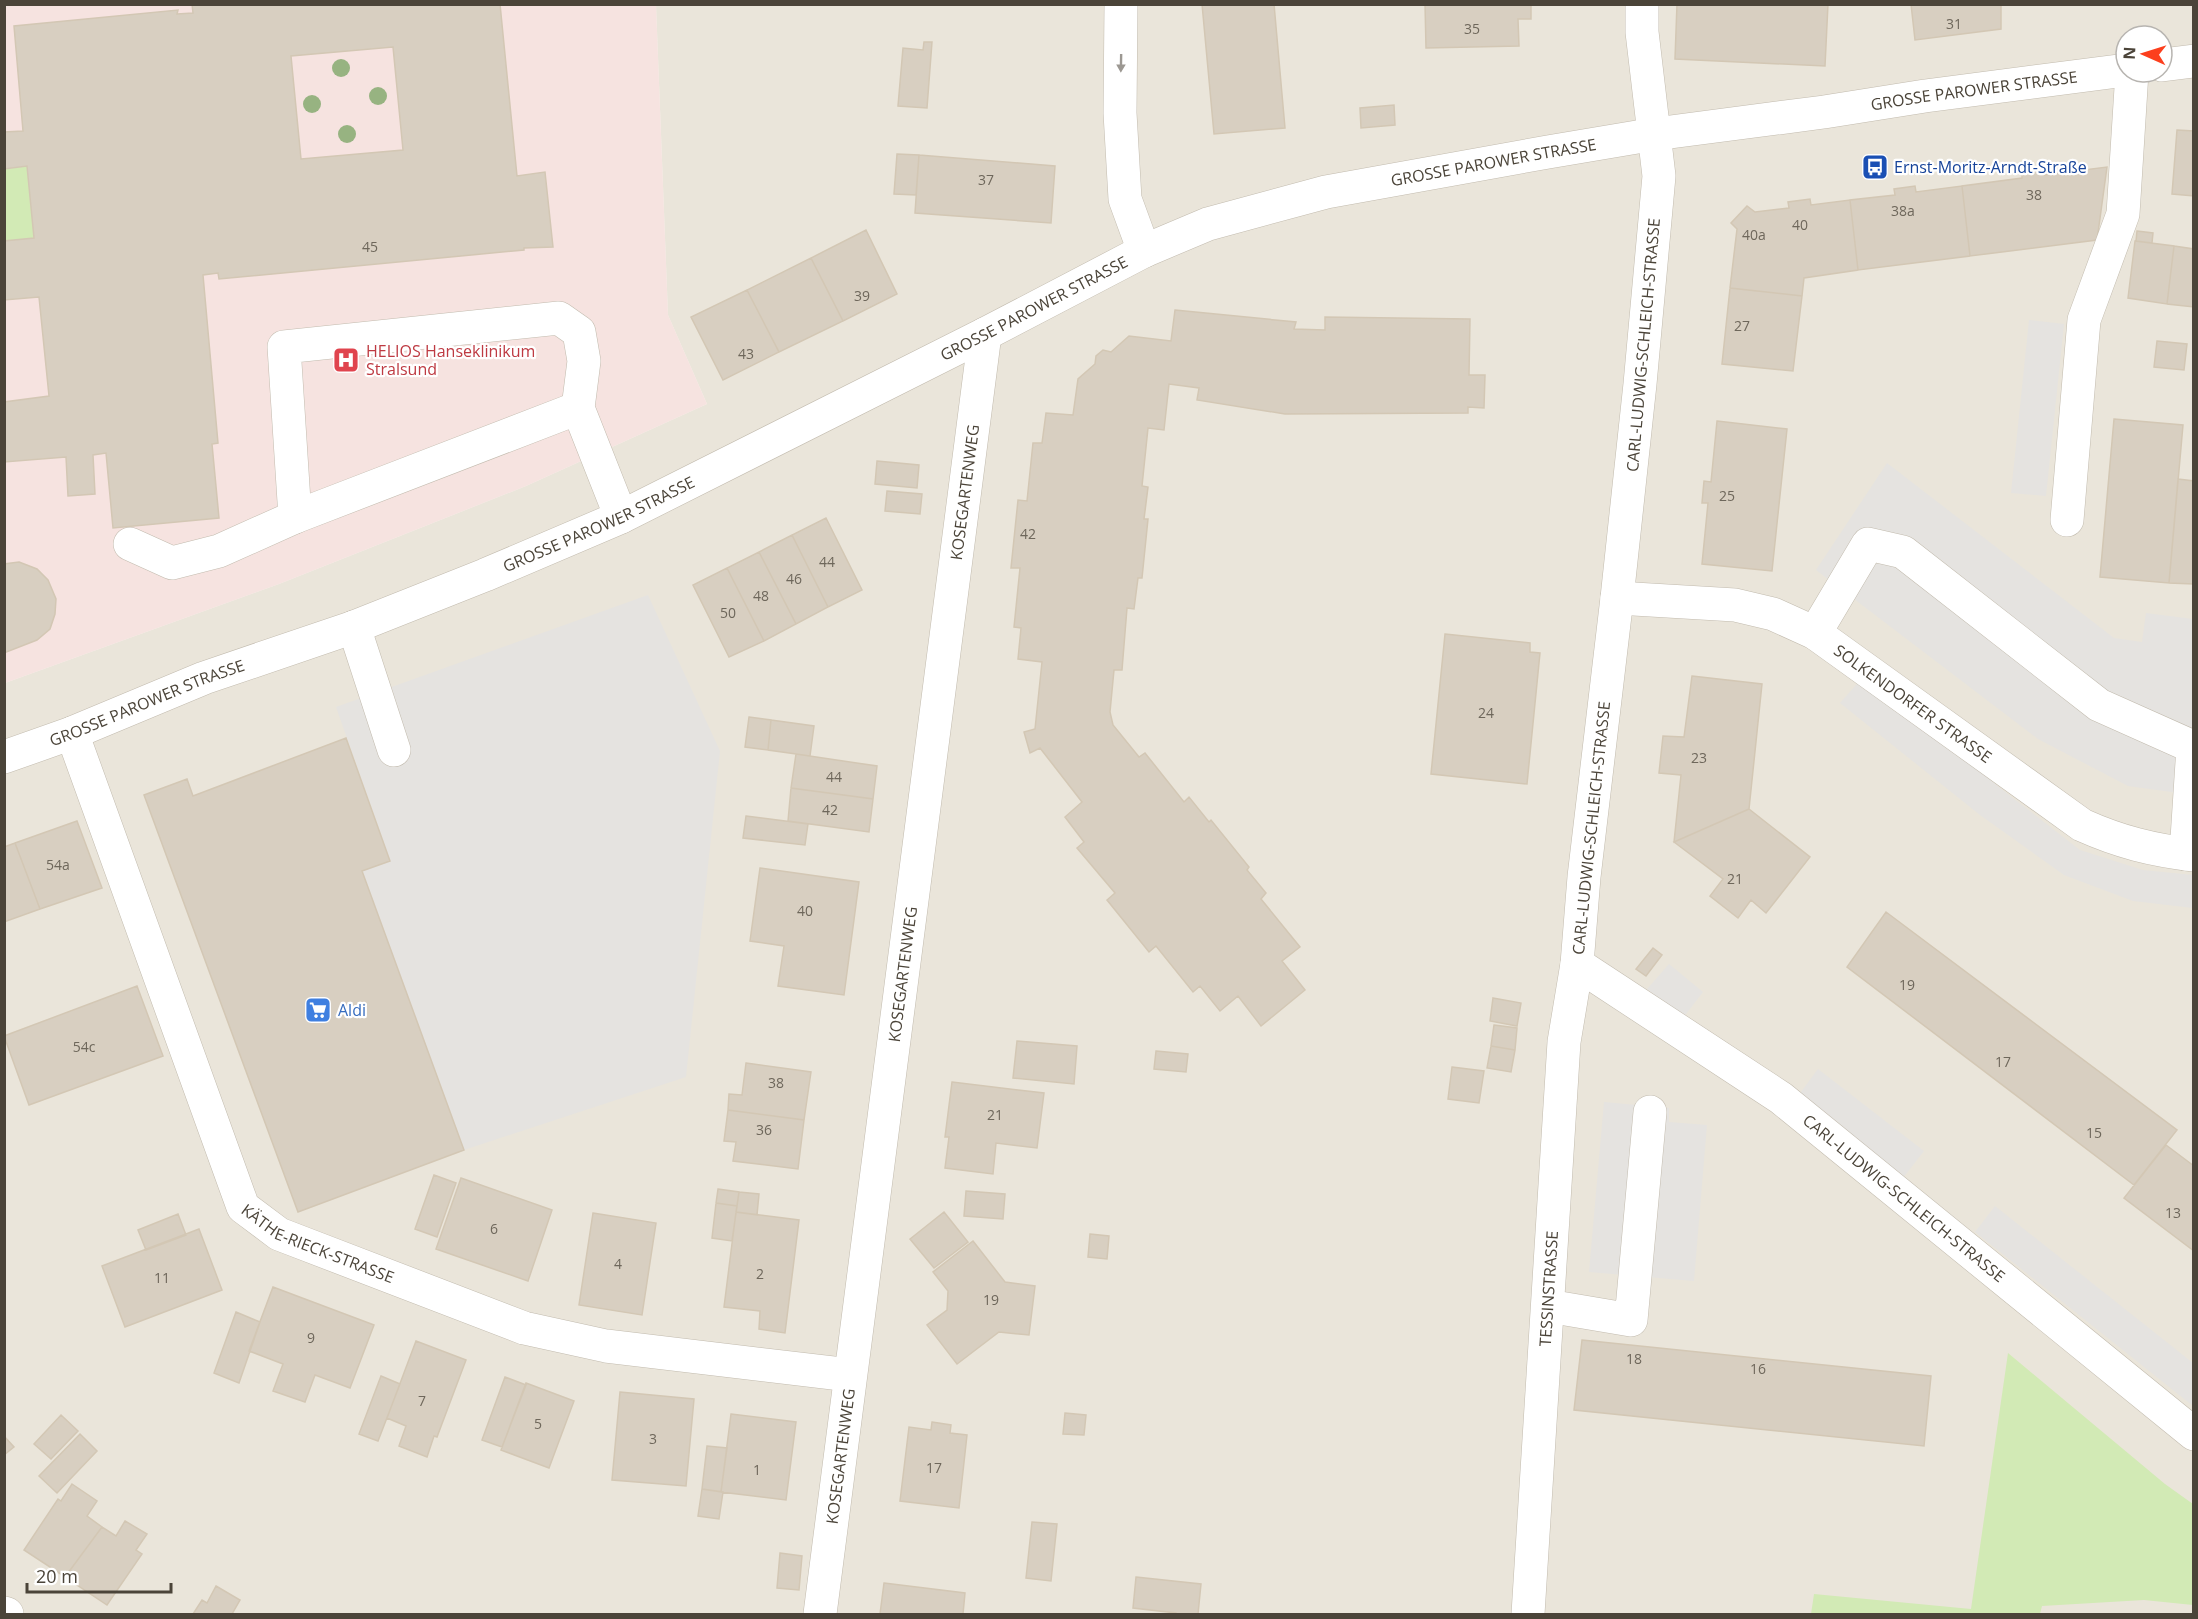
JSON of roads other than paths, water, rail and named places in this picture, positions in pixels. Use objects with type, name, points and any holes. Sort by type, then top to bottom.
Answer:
[{"type":"street","points":[[1121,4],[1120,113],[1125,199],[1144,250]]},
{"type":"street","name":"CARL-LUDWIG-SCHLEICH-STRASSE","points":[[1642,4],[1642,32],[1659,176],[1617,598],[1584,877],[1577,964],[1781,1098],[2193,1434]]},
{"type":"street","points":[[2174,63],[2193,61]]},
{"type":"street","name":"GROSSE PAROWER STRASSE","points":[[4,757],[72,733],[204,678],[354,627],[485,575],[621,517],[985,334],[1144,250],[1208,224],[1326,192],[1655,135],[2114,72]]},
{"type":"street","points":[[2067,520],[2084,320],[2123,214],[2131,84]]},
{"type":"street","points":[[295,517],[285,347],[559,318],[579,332],[584,361],[579,408],[621,517]]},
{"type":"street","name":"KOSEGARTENWEG","points":[[820,1614],[985,334]]},
{"type":"street","points":[[130,544],[172,563],[219,551],[295,517],[579,408]]},
{"type":"street","points":[[1815,633],[1868,544],[1904,552],[2099,705],[2193,747],[2190,854]]},
{"type":"street","name":"SOLKENDORFER STRASSE","points":[[1617,598],[1735,605],[1773,614],[1815,633],[2082,825],[2108,837],[2158,851],[2190,854]]},
{"type":"street","points":[[354,627],[394,750]]},
{"type":"street","name":"KÄTHE-RIECK-STRASSE","points":[[72,733],[243,1207],[279,1234],[524,1328],[606,1346],[850,1375]]},
{"type":"street","name":"TESSINSTRASSE","points":[[1528,1614],[1564,1042],[1577,964]]},
{"type":"street","points":[[1548,1306],[1631,1320],[1650,1112]]},
{"type":"place","name":"Ernst-Moritz-Arndt-Straße","points":[[1875,167]]},
{"type":"place","name":"HELIOS Hanseklinikum Stralsund","points":[[346,360]]},
{"type":"place","name":"Aldi","points":[[318,1010]]}]
